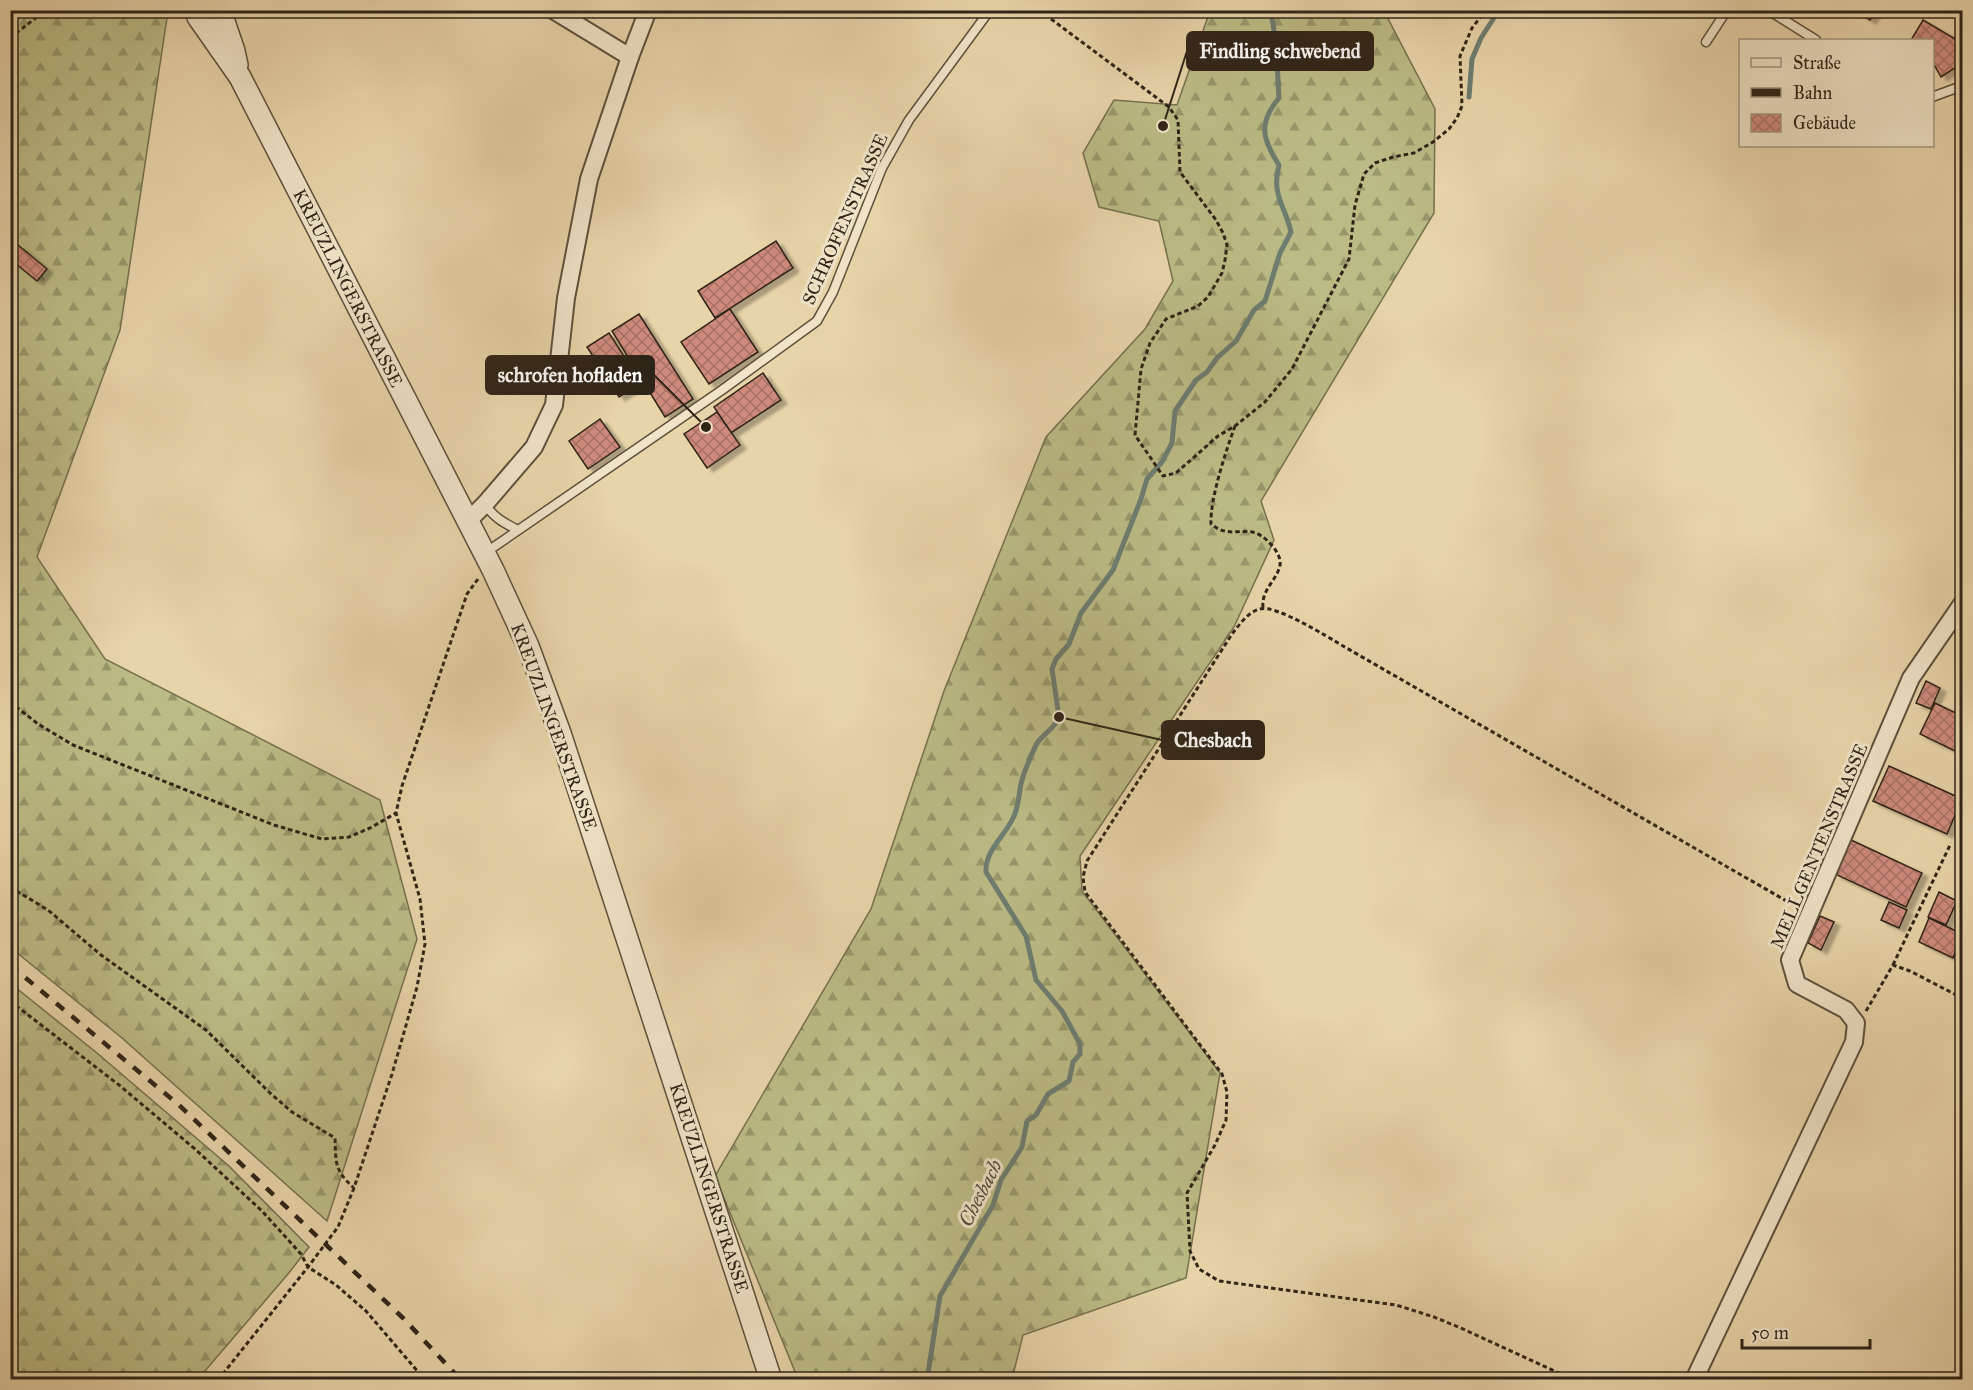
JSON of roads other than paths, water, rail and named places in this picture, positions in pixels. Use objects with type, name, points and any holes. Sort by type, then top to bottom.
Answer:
[{"type":"street","points":[[196,10],[198,17],[240,77]]},
{"type":"street","points":[[220,10],[240,77]]},
{"type":"street","points":[[553,10],[630,57]]},
{"type":"street","points":[[466,519],[474,515],[485,504],[534,447],[554,405],[566,298],[590,179],[648,10]]},
{"type":"street","name":"KREUZLINGERSTRASSE","points":[[240,77],[489,562],[528,646],[560,733],[771,1380]]},
{"type":"street","name":"MELLGENTENSTRASSE","points":[[1694,1380],[1854,1042],[1856,1023],[1846,1010],[1797,984],[1790,960],[1911,678],[1962,604]]},
{"type":"lane","name":"SCHROFENSTRASSE","points":[[489,562],[518,530],[722,390],[817,321],[833,292],[882,168],[909,120],[966,46],[990,10]]},
{"type":"lane","points":[[1706,42],[1728,10]]},
{"type":"lane","points":[[1768,10],[1813,39]]},
{"type":"lane","points":[[1934,96],[1962,86]]},
{"type":"lane","points":[[485,504],[491,514],[504,524],[518,530]]},
{"type":"waterway","name":"Chesbach","points":[[927,1380],[940,1296],[993,1205],[1001,1180],[1022,1147],[1027,1121],[1036,1115],[1048,1094],[1069,1081],[1073,1062],[1080,1054],[1080,1044],[1062,1011],[1036,980],[1026,936],[986,872],[986,864],[991,851],[1015,815],[1023,776],[1036,745],[1055,725],[1059,717],[1052,669],[1056,659],[1069,644],[1081,613],[1113,570],[1147,479],[1162,462],[1172,443],[1175,411],[1196,380],[1207,372],[1217,358],[1236,341],[1254,310],[1265,301],[1280,253],[1291,232],[1278,192],[1279,165],[1269,147],[1265,131],[1268,115],[1279,98],[1276,44],[1271,10]]},
{"type":"waterway","points":[[1469,97],[1472,59],[1481,38],[1499,10]]},
{"type":"railway","points":[[10,965],[179,1105],[403,1318],[461,1380]]},
{"type":"place","name":"Findling schwebend","points":[[1163,126]]},
{"type":"place","name":"schrofen hofladen","points":[[706,427]]},
{"type":"place","name":"Chesbach","points":[[1059,717]]}]
